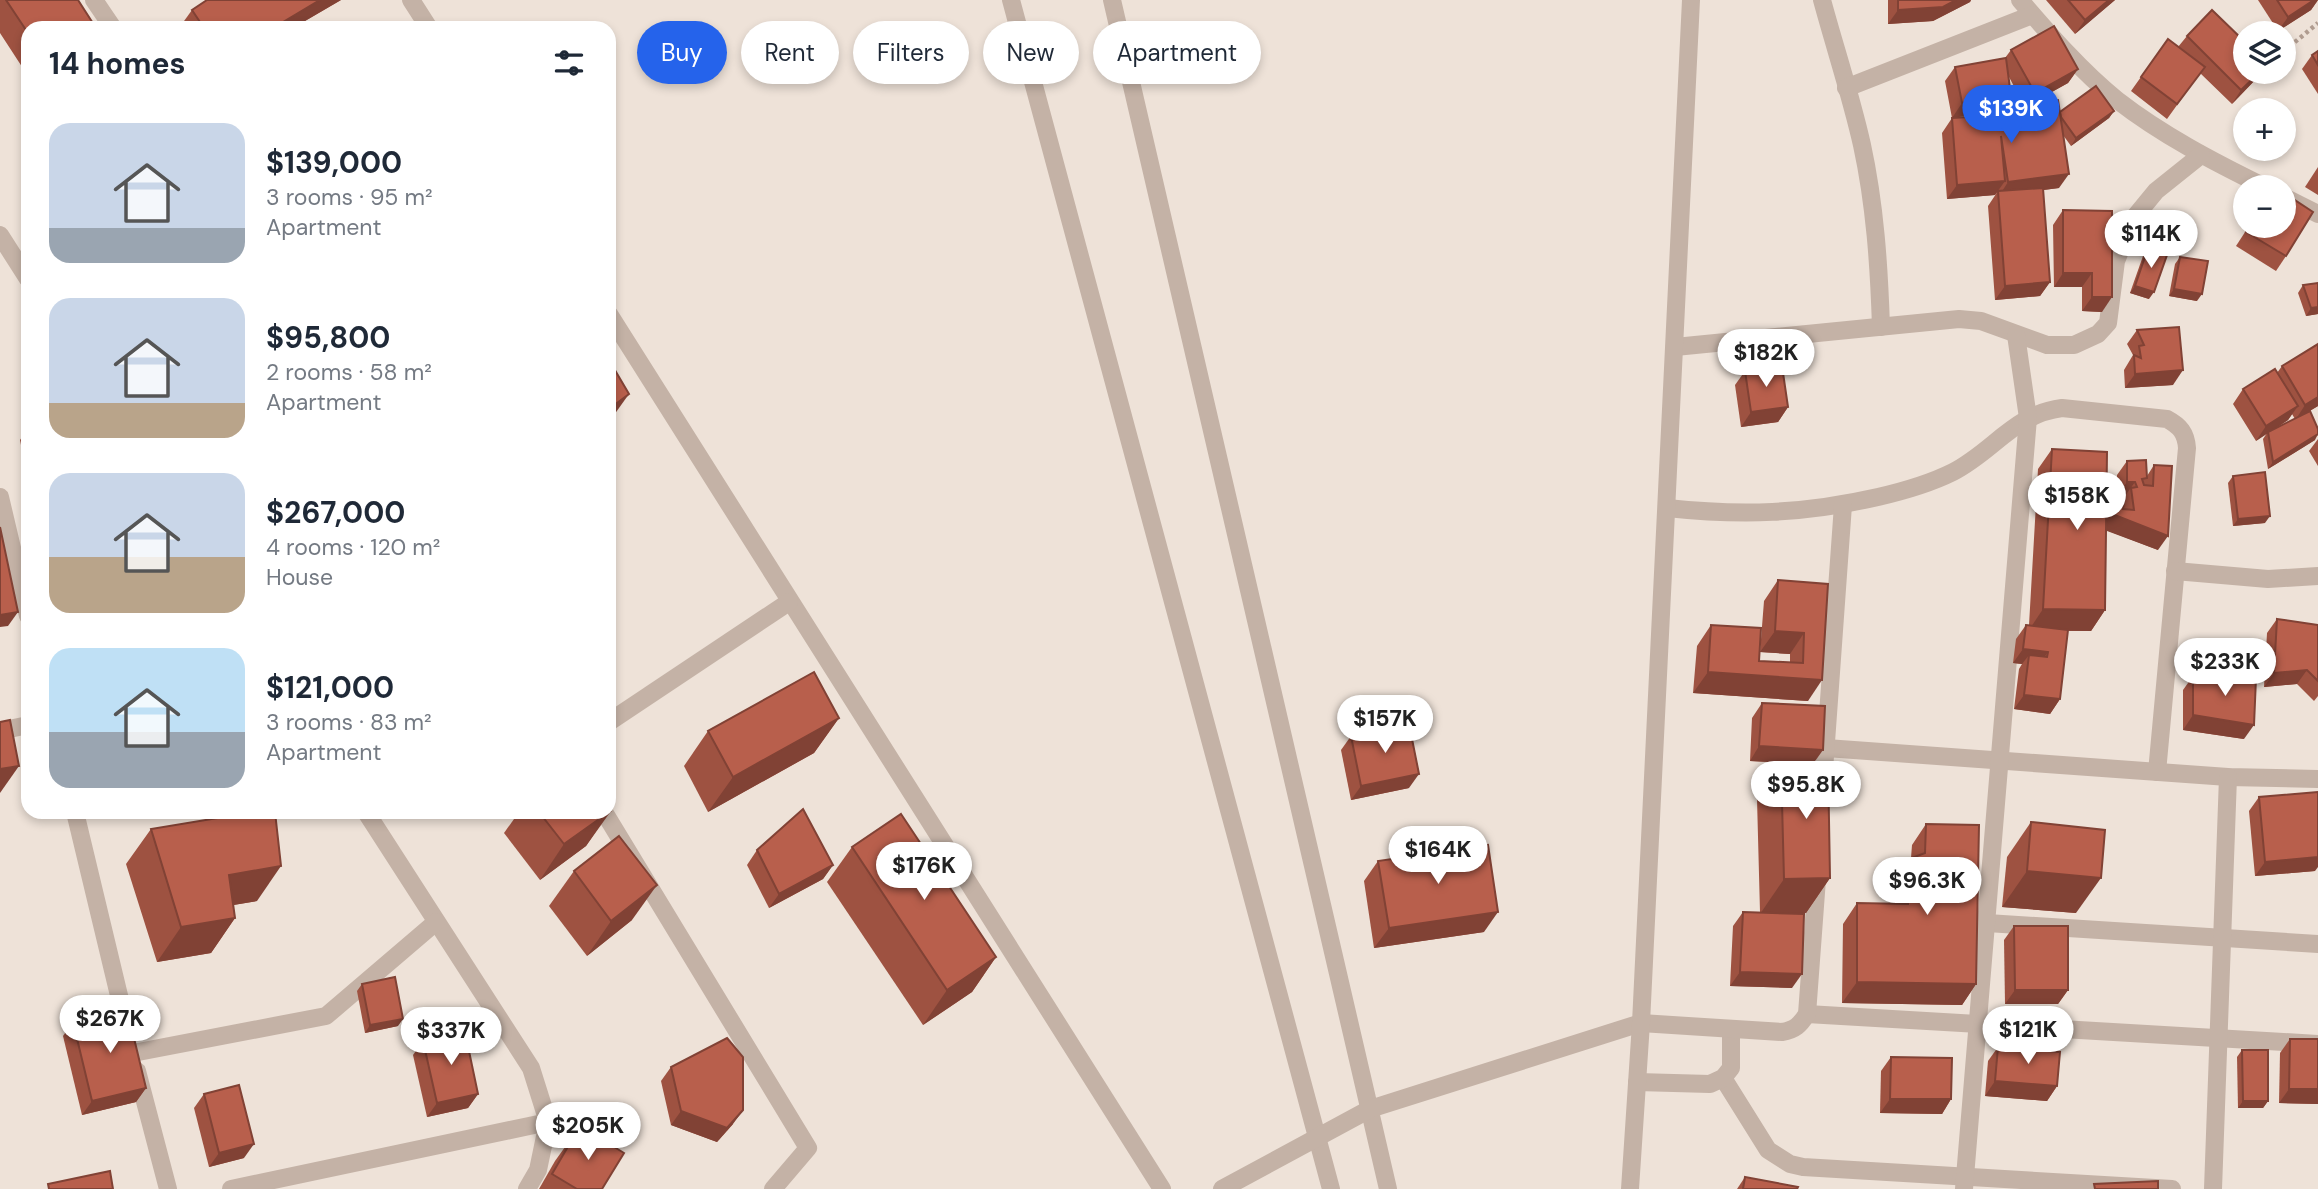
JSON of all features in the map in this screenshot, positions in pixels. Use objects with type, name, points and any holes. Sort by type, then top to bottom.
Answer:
[{"type":"street","points":[[94,0],[108,21]]},
{"type":"street","points":[[411,0],[424,21]]},
{"type":"street","points":[[1011,0],[1331,1189]]},
{"type":"street","points":[[1112,0],[1388,1189]]},
{"type":"street","points":[[1630,1189],[1641,1023],[1691,0]]},
{"type":"street","points":[[1822,0],[1861,143],[1870,189],[1876,236],[1881,327]]},
{"type":"street","points":[[2020,0],[2071,57],[2118,100],[2201,155],[2241,175]]},
{"type":"street","points":[[1846,88],[2032,15]]},
{"type":"street","points":[[1675,346],[1959,319],[1981,321],[2047,345],[2074,345],[2098,334],[2108,323],[2116,261],[2133,219],[2156,191],[2201,155]]},
{"type":"street","points":[[2296,203],[2318,214]]},
{"type":"street","points":[[0,235],[21,268]]},
{"type":"street","points":[[616,325],[1162,1189]]},
{"type":"street","points":[[1964,1183],[2028,418],[2016,335]]},
{"type":"street","points":[[1667,508],[1757,514],[1800,511],[1843,505],[1921,486],[1980,455],[2018,423],[2048,410],[2062,408],[2166,419],[2183,431],[2187,448],[2157,772]]},
{"type":"street","points":[[0,497],[21,586]]},
{"type":"street","points":[[1822,801],[1843,505]]},
{"type":"street","points":[[2175,571],[2268,579],[2318,576]]},
{"type":"street","points":[[616,717],[789,602]]},
{"type":"street","points":[[0,731],[21,726]]},
{"type":"street","points":[[1826,748],[2228,777],[2318,779]]},
{"type":"street","points":[[2213,1189],[2228,777]]},
{"type":"street","points":[[77,819],[168,1189]]},
{"type":"street","points":[[370,819],[531,1068],[548,1122],[538,1170],[527,1189]]},
{"type":"street","points":[[608,819],[808,1148],[773,1189]]},
{"type":"street","points":[[1222,1189],[1370,1109],[1641,1023],[1792,1031],[1807,1014],[1817,868]]},
{"type":"street","points":[[133,1053],[326,1016],[436,922]]},
{"type":"street","points":[[1987,923],[2318,944]]},
{"type":"street","points":[[1807,1014],[2318,1044]]},
{"type":"street","points":[[1637,1082],[1710,1084],[1723,1078],[1731,1068],[1731,1029]]},
{"type":"street","points":[[1723,1078],[1768,1150],[1790,1164],[1964,1183],[2172,1189]]},
{"type":"street","points":[[231,1189],[548,1122]]},
{"type":"path","points":[[2296,41],[2318,23]]},
{"type":"building","points":[[6,0],[78,0],[92,21],[21,21]]},
{"type":"building","points":[[207,0],[320,0],[285,21],[199,21],[192,10]]},
{"type":"building","points":[[1898,0],[1956,0],[1943,7],[1898,10]]},
{"type":"building","points":[[2068,0],[2109,0],[2085,20]]},
{"type":"building","points":[[2277,0],[2314,0],[2288,17]]},
{"type":"building","points":[[2212,10],[2233,30],[2233,82],[2187,36]]},
{"type":"building","points":[[2054,26],[2078,69],[2035,93],[2011,50]]},
{"type":"building","points":[[2168,39],[2205,67],[2177,104],[2141,77]]},
{"type":"building","points":[[2318,51],[2318,65],[2312,55]]},
{"type":"building","points":[[2006,58],[2011,96],[1962,103],[1955,67]]},
{"type":"building","points":[[2235,84],[2247,84],[2241,90]]},
{"type":"building","points":[[2096,86],[2114,111],[2076,138],[2060,112]]},
{"type":"building","points":[[2058,100],[2069,174],[2008,182],[2001,136],[2005,181],[1957,185],[1952,118],[2000,115],[1998,108]]},
{"type":"building","points":[[2043,188],[2050,282],[2005,286],[1998,191]]},
{"type":"building","points":[[2296,201],[2313,212],[2286,256],[2256,238],[2296,238]]},
{"type":"building","points":[[2063,210],[2112,211],[2112,297],[2092,297],[2092,273],[2063,273]]},
{"type":"building","points":[[2148,248],[2167,255],[2154,292],[2135,286]]},
{"type":"building","points":[[2180,257],[2208,261],[2202,294],[2174,289]]},
{"type":"building","points":[[2318,283],[2318,307],[2311,308],[2303,285]]},
{"type":"building","points":[[2179,327],[2183,370],[2135,374],[2134,355],[2141,358],[2139,346],[2144,345],[2137,330]]},
{"type":"building","points":[[2318,344],[2318,397],[2305,405],[2282,366]]},
{"type":"building","points":[[1782,366],[1788,407],[1751,412],[1745,371]]},
{"type":"building","points":[[2275,369],[2298,406],[2266,426],[2243,389]]},
{"type":"building","points":[[616,372],[629,394],[616,404]]},
{"type":"building","points":[[2310,411],[2318,434],[2273,462],[2268,432]]},
{"type":"building","points":[[2052,449],[2107,452],[2105,610],[2043,609]]},
{"type":"building","points":[[2146,460],[2147,478],[2142,479],[2144,485],[2153,486],[2154,465],[2172,466],[2168,536],[2107,512],[2111,491],[2125,492],[2123,509],[2134,510],[2131,488],[2137,487],[2135,482],[2127,482],[2127,461]]},
{"type":"building","points":[[2265,472],[2270,516],[2238,519],[2233,476]]},
{"type":"building","points":[[0,527],[18,612],[0,615]]},
{"type":"building","points":[[1778,580],[1828,584],[1822,680],[1708,672],[1711,625],[1761,628],[1759,661],[1803,663],[1804,633],[1775,631]]},
{"type":"building","points":[[2277,619],[2318,625],[2318,681],[2307,670],[2274,673]]},
{"type":"building","points":[[2026,625],[2068,630],[2060,699],[2024,695],[2029,655],[2047,657],[2048,652],[2023,649]]},
{"type":"building","points":[[814,672],[839,718],[733,777],[708,731]]},
{"type":"building","points":[[2193,676],[2256,678],[2254,725],[2193,715]]},
{"type":"building","points":[[1762,703],[1825,706],[1823,750],[1759,746]]},
{"type":"building","points":[[10,720],[19,766],[0,769],[0,722]]},
{"type":"building","points":[[1409,724],[1419,774],[1361,786],[1351,736]]},
{"type":"building","points":[[1828,763],[1830,878],[1784,879],[1781,764]]},
{"type":"building","points":[[2318,792],[2318,857],[2265,862],[2259,797]]},
{"type":"building","points":[[803,809],[833,865],[779,894],[757,850]]},
{"type":"building","points":[[901,814],[996,957],[947,990],[852,847]]},
{"type":"building","points":[[212,819],[276,819],[281,866],[229,875],[235,918],[181,927],[151,829]]},
{"type":"building","points":[[544,819],[599,819],[564,844]]},
{"type":"building","points":[[2031,822],[2105,830],[2101,878],[2027,871]]},
{"type":"building","points":[[1926,824],[1979,825],[1976,984],[1857,982],[1857,903],[1908,904],[1909,859],[1925,853]]},
{"type":"building","points":[[619,836],[657,885],[611,921],[574,871]]},
{"type":"building","points":[[1488,845],[1498,912],[1389,928],[1378,861]]},
{"type":"building","points":[[1743,912],[1804,914],[1802,974],[1740,972]]},
{"type":"building","points":[[2014,926],[2068,926],[2068,990],[2015,990]]},
{"type":"building","points":[[395,977],[403,1019],[370,1025],[362,984]]},
{"type":"building","points":[[127,1009],[146,1088],[92,1101],[73,1022]]},
{"type":"building","points":[[465,1032],[478,1094],[437,1103],[423,1041]]},
{"type":"building","points":[[727,1038],[743,1057],[743,1110],[727,1128],[681,1111],[671,1067]]},
{"type":"building","points":[[2290,1039],[2318,1039],[2318,1089],[2289,1089]]},
{"type":"building","points":[[1998,1047],[2060,1052],[2057,1086],[1995,1081]]},
{"type":"building","points":[[2242,1050],[2268,1050],[2268,1101],[2243,1101]]},
{"type":"building","points":[[1891,1057],[1952,1058],[1951,1099],[1890,1099]]},
{"type":"building","points":[[239,1085],[254,1144],[219,1153],[204,1094]]},
{"type":"building","points":[[580,1126],[624,1153],[602,1189],[577,1189],[552,1174]]},
{"type":"building","points":[[110,1171],[113,1189],[49,1189],[48,1184]]},
{"type":"building","points":[[1745,1177],[1798,1187],[1743,1189]]},
{"type":"building","points":[[2158,1181],[2158,1189],[2095,1189],[2094,1184]]}]
